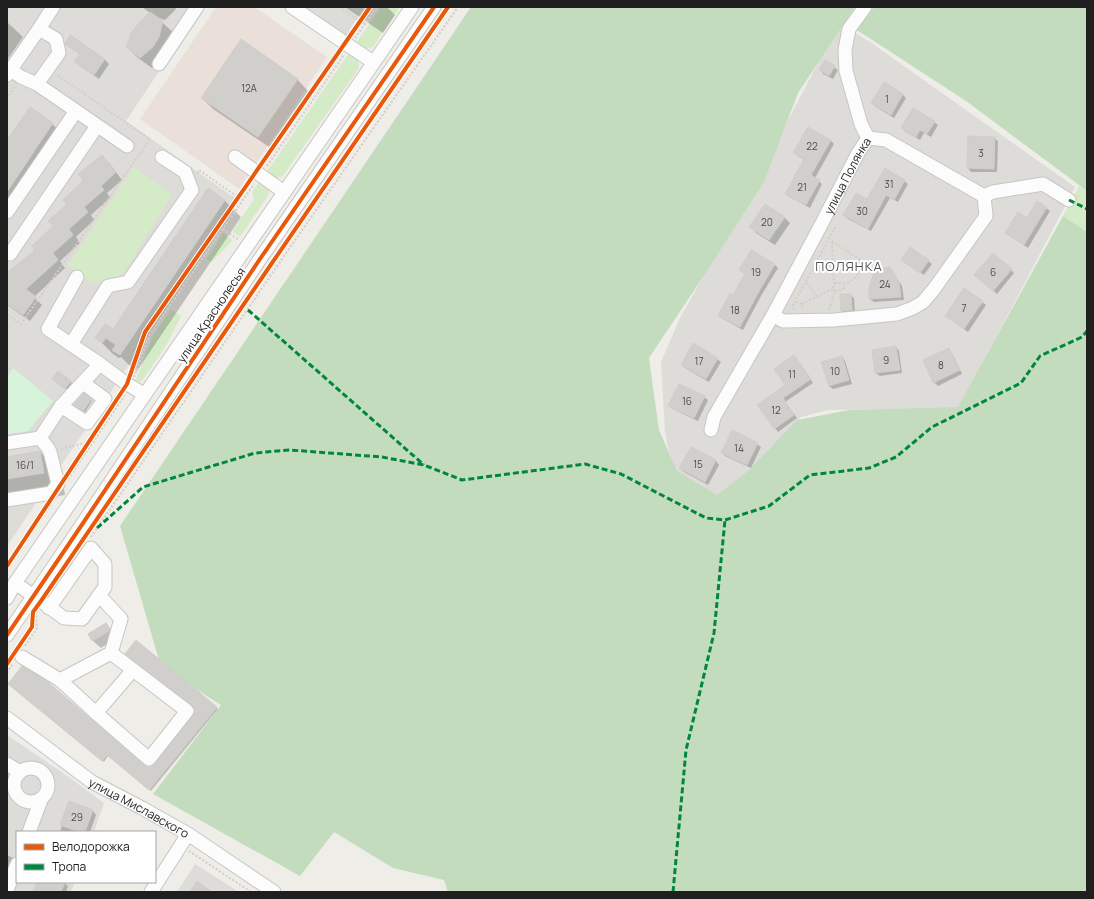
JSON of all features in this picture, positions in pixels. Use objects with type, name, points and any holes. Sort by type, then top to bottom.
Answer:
[{"type":"street","points":[[53,7],[13,74],[37,84],[127,146]]},
{"type":"street","points":[[159,64],[197,7]]},
{"type":"street","points":[[292,7],[373,62]]},
{"type":"street","name":"улица Краснолесья","points":[[7,598],[15,583],[144,394],[412,7]]},
{"type":"street","name":"улица Краснолесья","points":[[7,635],[42,602],[73,538],[262,256],[434,7]]},
{"type":"street","name":"улица Полянка","points":[[711,430],[714,417],[773,315],[858,153],[868,138],[861,124],[846,71],[845,50],[849,29],[865,7]]},
{"type":"street","points":[[37,84],[59,53],[56,39],[39,29]]},
{"type":"street","points":[[7,212],[76,111]]},
{"type":"street","points":[[7,252],[10,254],[97,126]]},
{"type":"street","points":[[868,138],[886,140],[984,196]]},
{"type":"street","points":[[71,344],[108,286],[128,282],[192,190],[185,172],[162,157]]},
{"type":"street","points":[[235,157],[284,192]]},
{"type":"street","points":[[984,196],[992,192],[1043,184],[1069,200]]},
{"type":"street","points":[[773,315],[783,321],[834,320],[897,314],[913,308],[923,302],[934,289],[986,216],[984,196]]},
{"type":"street","points":[[77,277],[48,329],[144,394]]},
{"type":"street","points":[[7,443],[40,438],[61,406],[100,364]]},
{"type":"street","points":[[61,406],[87,423],[105,399],[83,383]]},
{"type":"street","points":[[7,500],[51,493],[58,484],[50,452],[40,438]]},
{"type":"street","points":[[15,583],[64,618],[82,619],[105,587],[105,564],[91,548],[42,602]]},
{"type":"street","points":[[60,680],[111,653],[121,618],[99,595]]},
{"type":"street","points":[[18,654],[60,680],[149,758],[187,711],[111,653]]},
{"type":"street","points":[[96,713],[133,670]]},
{"type":"street","name":"улица Миславского","points":[[7,718],[92,782],[188,834],[274,892]]},
{"type":"street","points":[[7,764],[20,772]]},
{"type":"street","points":[[29,831],[41,800],[45,796],[48,785],[45,775],[41,771],[30,768],[20,772],[10,790],[15,791],[17,796],[21,799],[31,802],[41,800]]},
{"type":"street","points":[[151,892],[188,834]]},
{"type":"street","points":[[7,890],[16,867]]},
{"type":"path","points":[[339,7],[365,24]]},
{"type":"path","points":[[66,480],[129,385],[150,334],[240,199],[260,175],[376,7]]},
{"type":"path","points":[[88,541],[304,227],[458,7]]},
{"type":"path","points":[[356,27],[363,16]]},
{"type":"path","points":[[7,315],[21,324],[150,138],[48,69]]},
{"type":"path","points":[[7,99],[13,74]]},
{"type":"path","points":[[190,184],[199,170],[240,199]]},
{"type":"path","points":[[234,204],[240,199],[242,191]]},
{"type":"path","points":[[796,312],[793,309],[793,305],[835,228],[822,223]]},
{"type":"path","points":[[829,240],[866,264]]},
{"type":"path","points":[[829,311],[834,291],[832,241]]},
{"type":"path","points":[[267,269],[276,256]]},
{"type":"path","points":[[834,283],[844,284],[855,278],[860,272],[861,261]]},
{"type":"path","points":[[815,267],[833,273]]},
{"type":"path","points":[[806,283],[816,296]]},
{"type":"path","points":[[796,302],[802,304],[828,291],[839,291],[844,288],[844,284]]},
{"type":"path","points":[[802,304],[802,309],[800,312],[808,312]]},
{"type":"path","points":[[129,385],[140,347]]},
{"type":"path","points":[[50,452],[91,441]]},
{"type":"path","points":[[7,569],[55,498]]},
{"type":"path","points":[[7,566],[50,500]]},
{"type":"path","points":[[7,673],[32,628],[34,612],[42,602]]},
{"type":"path","points":[[7,664],[18,654]]},
{"type":"shaded area","points":[[7,7],[202,7],[126,121],[239,201],[7,546]]},
{"type":"shaded area","points":[[216,7],[254,7],[327,57],[239,189],[140,119]]},
{"type":"shaded area","points":[[302,7],[314,7],[350,31],[346,37]]},
{"type":"shaded area","points":[[311,7],[364,7],[348,32]]},
{"type":"shaded area","points":[[839,23],[870,42],[1075,187],[959,408],[828,410],[801,417],[756,465],[718,496],[673,472],[665,432],[661,362],[679,320],[754,185]]},
{"type":"shaded area","points":[[7,735],[104,803],[94,831],[16,831],[16,883],[75,883],[71,892],[7,892]]},
{"type":"shaded area","points":[[195,864],[239,892],[177,892]]},
{"type":"green space","points":[[381,7],[400,7],[373,47],[364,49],[356,43]]},
{"type":"green space","points":[[471,7],[855,7],[798,93],[764,182],[649,358],[659,430],[677,471],[717,495],[748,471],[797,420],[849,410],[958,407],[1063,216],[1087,232],[1087,892],[448,892],[444,880],[393,868],[334,832],[300,876],[153,794],[221,705],[161,667],[120,526]]},
{"type":"green space","points":[[874,7],[1087,7],[1087,191],[966,101],[857,30]]},
{"type":"green space","points":[[349,53],[358,59],[359,68],[282,177],[273,178],[266,173]]},
{"type":"green space","points":[[134,167],[172,195],[122,275],[92,284],[67,266]]},
{"type":"green space","points":[[260,181],[268,187],[269,194],[240,237],[232,231],[254,200],[252,192]]},
{"type":"green space","points":[[1079,186],[1087,191],[1087,232],[1063,216]]},
{"type":"green space","points":[[223,233],[233,240],[212,262],[207,259]]},
{"type":"green space","points":[[171,310],[181,316],[167,344],[142,381],[135,382],[153,336]]},
{"type":"green space","points":[[13,368],[53,401],[28,431],[7,434],[7,377]]},
{"type":"building","points":[[150,12],[163,21],[159,37],[153,47],[140,58],[126,47],[132,32]]},
{"type":"building","points":[[70,35],[105,59],[94,75],[74,62],[80,54],[65,44]]},
{"type":"building","points":[[241,39],[298,79],[258,137],[201,98]]},
{"type":"building","points":[[825,60],[835,66],[829,76],[819,70]]},
{"type":"building","points":[[884,82],[903,94],[891,115],[871,103]]},
{"type":"building","points":[[30,107],[53,123],[7,192],[7,140]]},
{"type":"building","points":[[913,108],[935,121],[927,134],[920,130],[916,137],[901,128]]},
{"type":"building","points":[[808,127],[831,140],[811,175],[820,180],[806,205],[785,194],[804,159],[793,153]]},
{"type":"building","points":[[968,136],[995,137],[994,169],[967,168]]},
{"type":"building","points":[[102,155],[116,172],[101,186],[104,190],[84,207],[88,212],[69,229],[73,235],[53,253],[58,260],[26,289],[36,297],[23,315],[7,304],[7,273],[35,250],[32,246],[53,226],[48,221],[67,204],[63,200],[83,181],[78,174]]},
{"type":"building","points":[[885,168],[905,180],[894,200],[886,195],[868,229],[843,215],[856,193],[867,199]]},
{"type":"building","points":[[208,188],[225,200],[120,355],[112,350],[116,345],[106,338],[102,343],[95,338],[105,324],[113,329]]},
{"type":"building","points":[[1037,201],[1047,207],[1024,245],[1005,233],[1018,212],[1027,218]]},
{"type":"building","points":[[765,204],[785,217],[769,240],[749,227]]},
{"type":"building","points":[[910,247],[929,260],[920,273],[901,260]]},
{"type":"building","points":[[751,250],[775,264],[740,327],[718,316],[730,293],[733,295],[745,274],[739,270]]},
{"type":"building","points":[[993,253],[1012,269],[993,291],[974,275]]},
{"type":"building","points":[[890,267],[899,282],[901,297],[869,299],[869,287],[875,270]]},
{"type":"building","points":[[964,288],[983,301],[964,329],[945,316]]},
{"type":"building","points":[[840,294],[851,294],[852,310],[841,311]]},
{"type":"building","points":[[693,343],[718,358],[706,379],[681,365]]},
{"type":"building","points":[[896,346],[900,370],[875,373],[872,350]]},
{"type":"building","points":[[949,348],[960,370],[933,383],[923,360]]},
{"type":"building","points":[[794,355],[811,379],[783,398],[794,415],[774,429],[757,405],[785,385],[774,369]]},
{"type":"building","points":[[842,356],[849,380],[829,386],[821,362]]},
{"type":"building","points":[[58,371],[71,381],[65,389],[52,379]]},
{"type":"building","points":[[679,384],[705,396],[694,418],[668,406]]},
{"type":"building","points":[[84,393],[92,399],[83,411],[74,405]]},
{"type":"building","points":[[732,430],[758,443],[747,465],[721,453]]},
{"type":"building","points":[[691,447],[716,460],[705,482],[679,468]]},
{"type":"building","points":[[40,451],[44,473],[7,479],[7,457]]},
{"type":"building","points":[[106,623],[110,629],[109,631],[92,641],[88,634]]},
{"type":"building","points":[[136,640],[217,707],[149,790],[107,755],[102,761],[8,684],[22,666],[48,682],[144,765],[151,767],[155,764],[195,712],[192,705],[125,654]]},
{"type":"building","points":[[69,801],[93,810],[85,831],[76,831],[60,825]]},
{"type":"building","points":[[197,881],[212,892],[190,892]]},
{"type":"building","points":[[37,883],[65,883],[61,892],[33,892]]},
{"type":"marked path","points":[[1069,200],[1087,209]]},
{"type":"marked path","points":[[248,310],[424,465]]},
{"type":"marked path","points":[[97,528],[143,487],[255,453],[290,450],[382,457],[424,465],[462,480],[585,464],[621,474],[706,518],[725,520],[769,506],[810,475],[869,468],[896,457],[932,427],[1021,383],[1040,356],[1082,337],[1087,331]]},
{"type":"marked path","points":[[673,892],[686,750],[714,633],[725,520]]},
{"type":"cycle path","points":[[7,566],[127,384],[145,332],[370,7]]},
{"type":"cycle path","points":[[7,635],[262,256],[434,7]]},
{"type":"cycle path","points":[[7,664],[32,627],[33,612],[448,7]]},
{"type":"district","name":"ПОЛЯНКА","points":[[849,266]]}]
